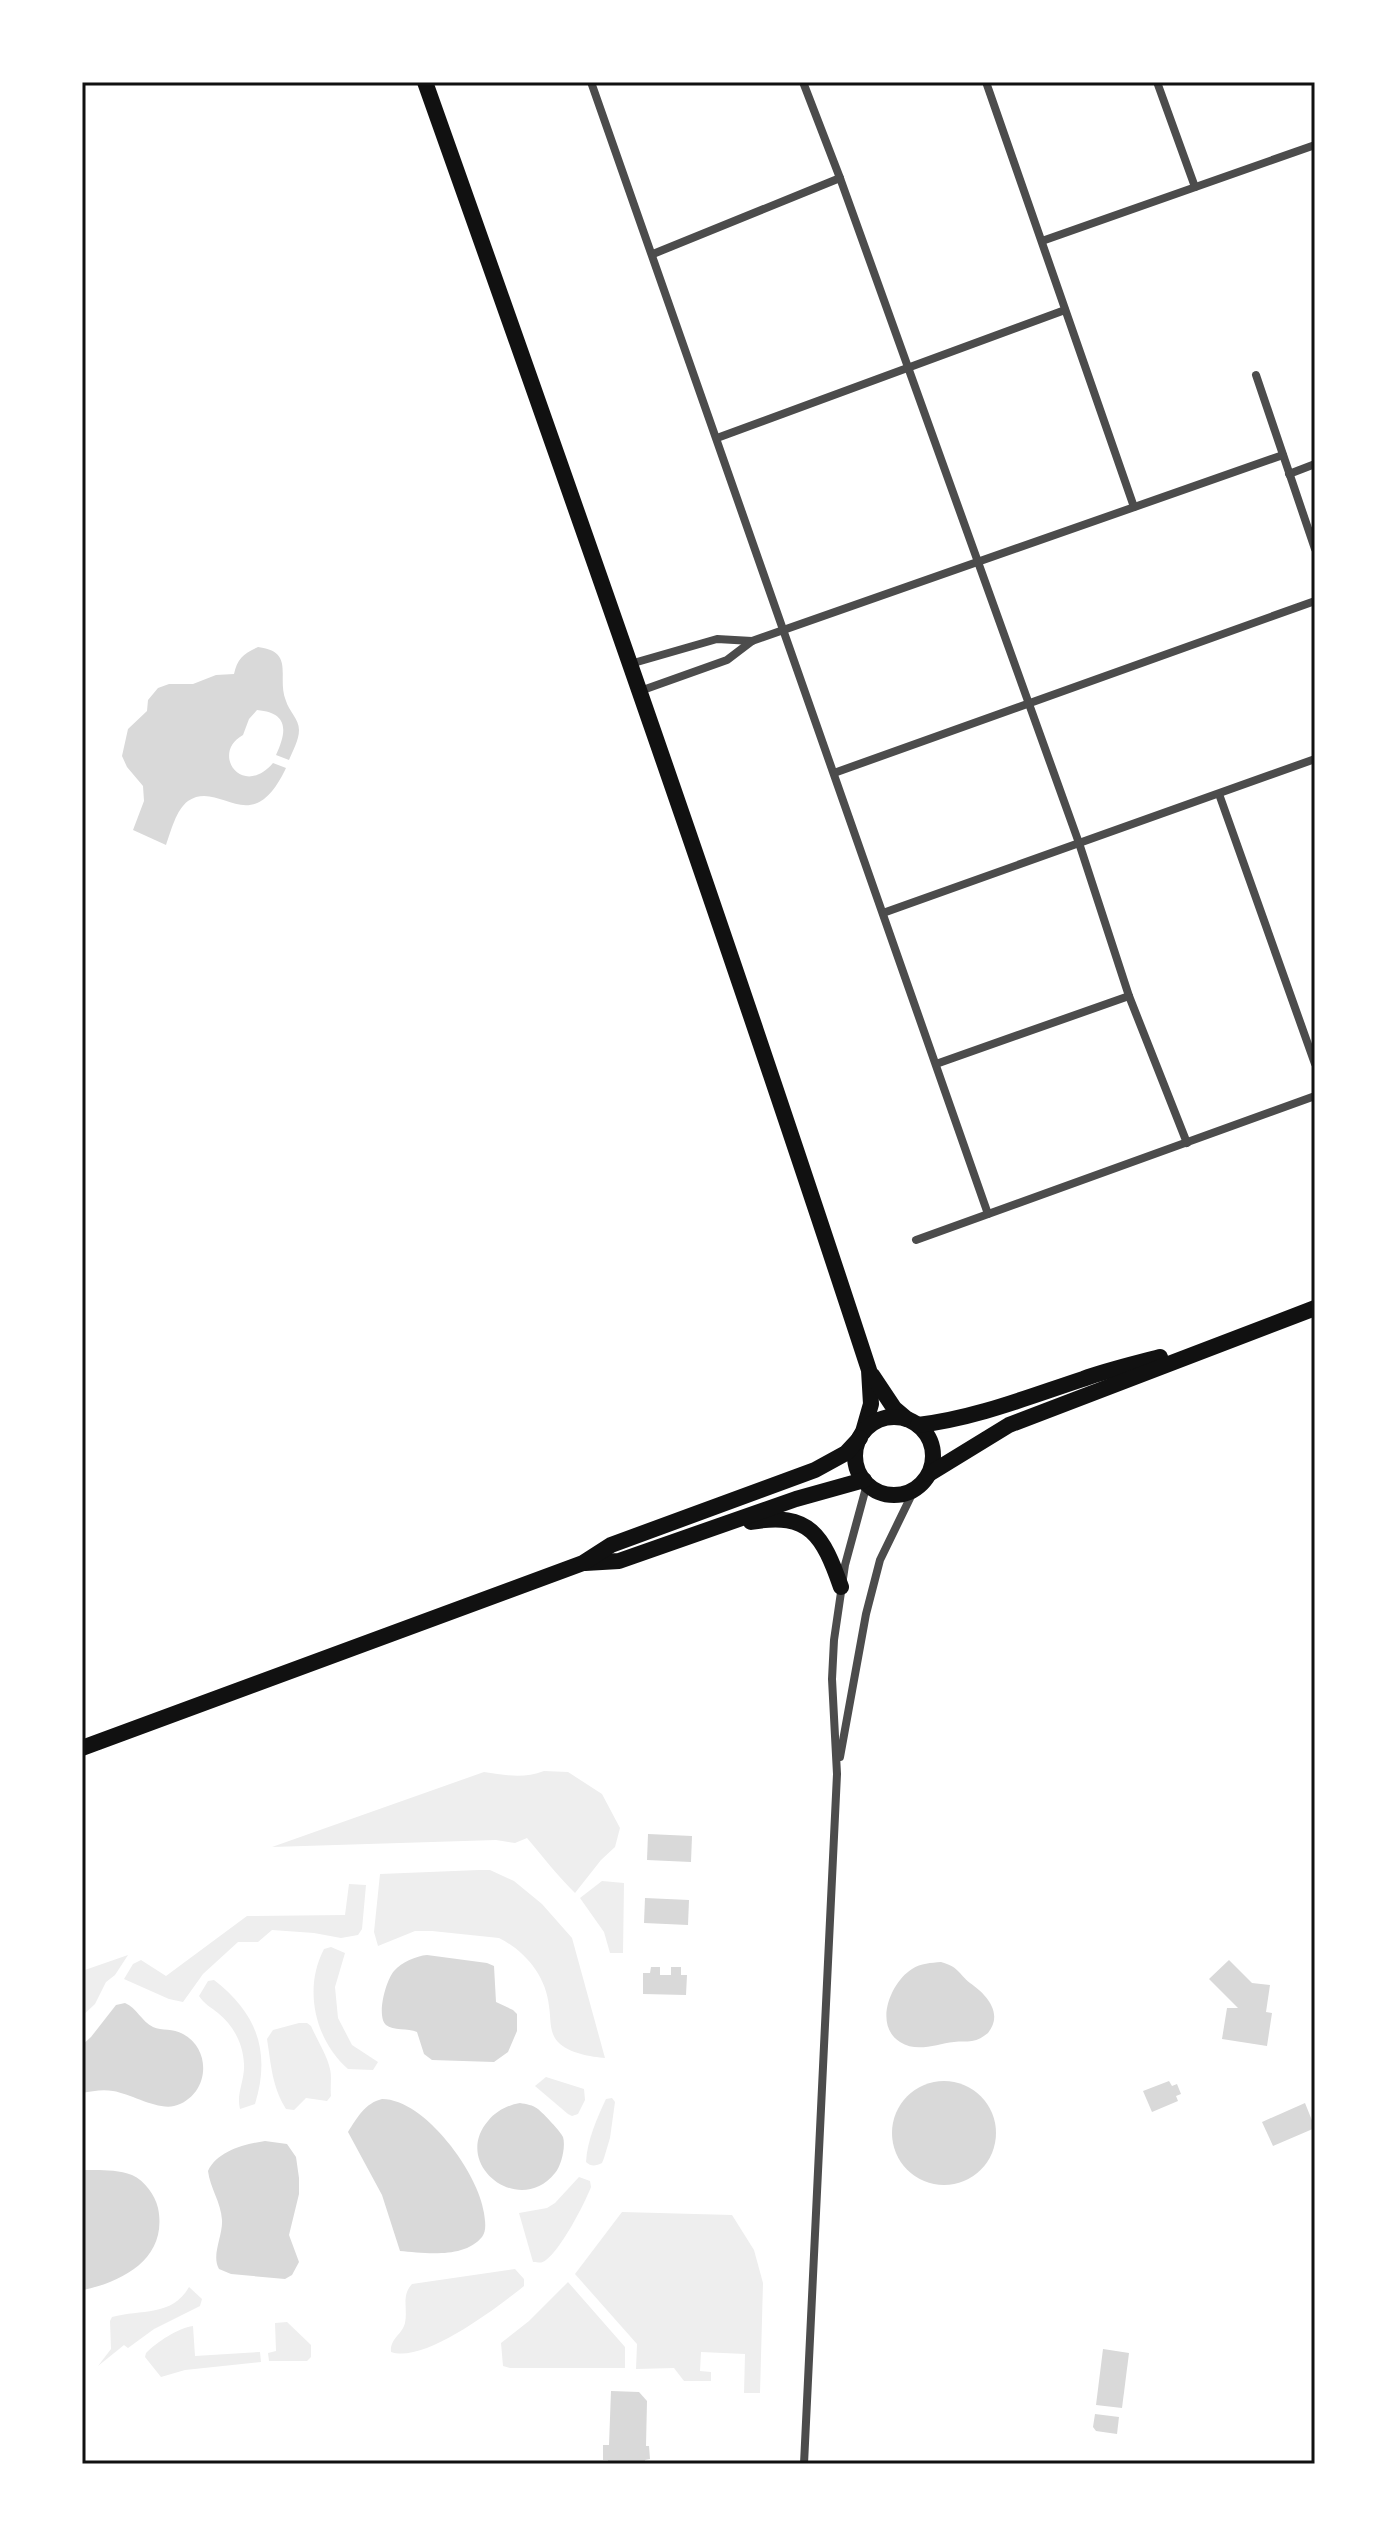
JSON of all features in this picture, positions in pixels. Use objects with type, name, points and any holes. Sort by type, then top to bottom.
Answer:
[{"type":"main road","points":[[425,82],[640,691],[792,1133],[869,1370],[871,1404],[855,1460],[865,1482],[885,1494],[905,1494],[914,1490],[929,1474],[1009,1425],[1315,1308]]},
{"type":"main road","points":[[82,1748],[583,1563],[611,1545],[815,1470],[846,1453],[871,1425],[889,1418],[913,1422],[948,1421],[1246,1333]]},
{"type":"main road","points":[[869,1370],[894,1408],[913,1422],[931,1442],[933,1464],[929,1474]]},
{"type":"main road","points":[[583,1563],[619,1561],[796,1499],[865,1482]]},
{"type":"main road","points":[[706,1531],[761,1520],[783,1519],[799,1523],[813,1532],[823,1545],[841,1587]]},
{"type":"street","points":[[591,82],[988,1214]]},
{"type":"street","points":[[803,82],[1079,843],[1129,996],[1187,1143]]},
{"type":"street","points":[[986,82],[1134,507]]},
{"type":"street","points":[[1157,82],[1195,187]]},
{"type":"street","points":[[1042,241],[1315,145]]},
{"type":"street","points":[[653,254],[840,178]]},
{"type":"street","points":[[717,438],[1065,310]]},
{"type":"street","points":[[1256,375],[1315,549]]},
{"type":"street","points":[[640,691],[727,660],[752,641],[1283,455]]},
{"type":"street","points":[[1289,474],[1315,464]]},
{"type":"street","points":[[834,773],[1315,601]]},
{"type":"street","points":[[630,664],[717,639],[752,641]]},
{"type":"street","points":[[883,913],[1315,759]]},
{"type":"street","points":[[1219,794],[1315,1064]]},
{"type":"street","points":[[936,1064],[1129,996]]},
{"type":"street","points":[[916,1240],[1315,1096]]},
{"type":"street","points":[[804,2464],[837,1774],[832,1679],[841,1587],[865,1482]]},
{"type":"street","points":[[837,1774],[866,1614],[880,1560],[914,1490]]},
{"type":"shaded area","points":[[258,647],[270,650],[281,660],[283,692],[297,722],[298,738],[289,760],[276,755],[283,725],[275,715],[257,710],[229,752],[234,769],[241,775],[261,773],[273,763],[286,768],[273,790],[261,801],[248,805],[200,796],[188,801],[177,815],[166,845],[133,830],[144,801],[143,786],[122,756],[128,729],[147,711],[148,700],[158,688],[169,684],[193,684],[216,675],[234,674],[242,657]]},
{"type":"shaded area","points":[[544,1771],[568,1772],[602,1794],[620,1828],[615,1847],[575,1893],[527,1838],[515,1843],[496,1840],[272,1847],[484,1772],[521,1776]]},
{"type":"shaded area","points":[[648,1834],[692,1836],[691,1862],[647,1860]]},
{"type":"shaded area","points":[[490,1870],[514,1881],[542,1904],[572,1938],[605,2058],[574,2052],[558,2042],[552,2030],[547,1995],[539,1975],[525,1957],[499,1938],[415,1931],[378,1946],[374,1932],[380,1874]]},
{"type":"shaded area","points":[[602,1881],[624,1883],[623,1953],[610,1953],[604,1932],[580,1898]]},
{"type":"shaded area","points":[[349,1884],[366,1885],[362,1929],[358,1935],[341,1938],[272,1930],[258,1942],[238,1942],[203,1974],[183,2002],[124,1979],[133,1964],[141,1960],[166,1976],[247,1916],[345,1915]]},
{"type":"shaded area","points":[[645,1898],[689,1900],[688,1925],[644,1923]]},
{"type":"shaded area","points":[[331,1947],[345,1953],[335,1987],[338,2018],[352,2045],[378,2062],[373,2070],[348,2069],[327,2044],[320,2029],[314,1981],[324,1949]]},
{"type":"shaded area","points":[[128,1955],[115,1975],[106,1982],[95,2004],[82,2016],[82,1971]]},
{"type":"shaded area","points":[[427,1955],[494,1966],[496,2002],[517,2014],[517,2031],[508,2052],[494,2062],[432,2060],[424,2054],[417,2032],[386,2025],[382,2006],[391,1976],[405,1962]]},
{"type":"shaded area","points":[[1229,1960],[1252,1983],[1270,1985],[1266,2012],[1272,2013],[1267,2046],[1222,2039],[1227,2008],[1238,2008],[1209,1979]]},
{"type":"shaded area","points":[[941,1962],[955,1968],[987,1998],[994,2011],[992,2026],[988,2033],[974,2041],[920,2047],[906,2045],[892,2035],[888,2025],[886,2015],[892,1993],[912,1969],[922,1964]]},
{"type":"shaded area","points":[[651,1967],[660,1967],[660,1975],[671,1975],[671,1967],[681,1967],[681,1975],[687,1975],[686,1995],[643,1994],[643,1973],[650,1973]]},
{"type":"shaded area","points":[[214,1980],[241,2006],[257,2035],[260,2085],[255,2104],[240,2109],[244,2064],[240,2043],[229,2024],[199,1996],[208,1981]]},
{"type":"shaded area","points":[[125,2003],[153,2027],[183,2034],[199,2051],[203,2062],[200,2084],[185,2101],[167,2107],[113,2091],[82,2093],[82,2045],[116,2005]]},
{"type":"shaded area","points":[[299,2023],[311,2026],[329,2064],[331,2096],[327,2101],[306,2098],[294,2110],[286,2109],[278,2092],[267,2039],[273,2030]]},
{"type":"shaded area","points":[[546,2077],[584,2089],[585,2100],[578,2114],[568,2114],[535,2086]]},
{"type":"shaded area","points":[[944,2081],[964,2085],[981,2096],[992,2113],[996,2133],[992,2153],[981,2170],[964,2181],[944,2185],[924,2181],[907,2170],[896,2153],[892,2133],[896,2113],[907,2096],[924,2085]]},
{"type":"shaded area","points":[[1169,2081],[1172,2086],[1177,2084],[1181,2094],[1176,2096],[1178,2101],[1152,2112],[1143,2091]]},
{"type":"shaded area","points":[[612,2098],[615,2102],[610,2138],[602,2163],[592,2165],[586,2162],[590,2138],[606,2099]]},
{"type":"shaded area","points":[[382,2099],[399,2102],[415,2111],[432,2125],[461,2160],[480,2197],[484,2213],[485,2231],[474,2244],[454,2252],[400,2251],[382,2195],[348,2132],[366,2108]]},
{"type":"shaded area","points":[[520,2103],[538,2109],[559,2131],[564,2141],[555,2173],[540,2185],[524,2190],[508,2188],[494,2180],[483,2168],[478,2154],[479,2137],[488,2121],[502,2109]]},
{"type":"shaded area","points":[[1305,2103],[1315,2128],[1273,2146],[1262,2122]]},
{"type":"shaded area","points":[[265,2141],[287,2144],[296,2157],[299,2194],[289,2235],[299,2262],[292,2275],[285,2279],[231,2274],[219,2269],[217,2264],[222,2220],[208,2171],[225,2154]]},
{"type":"shaded area","points":[[82,2170],[113,2171],[137,2178],[154,2198],[159,2225],[150,2253],[140,2264],[114,2280],[83,2290]]},
{"type":"shaded area","points":[[579,2177],[590,2181],[591,2187],[578,2215],[552,2254],[543,2262],[533,2262],[519,2213],[547,2208]]},
{"type":"shaded area","points":[[622,2212],[732,2215],[754,2250],[763,2283],[760,2393],[744,2393],[745,2354],[701,2352],[700,2371],[711,2372],[711,2381],[684,2381],[674,2368],[636,2369],[637,2344],[575,2274]]},
{"type":"shaded area","points":[[515,2269],[524,2279],[524,2286],[480,2319],[422,2350],[391,2352],[392,2343],[405,2323],[406,2298],[412,2284]]},
{"type":"shaded area","points":[[568,2282],[625,2347],[625,2368],[503,2366],[501,2343],[529,2321]]},
{"type":"shaded area","points":[[189,2287],[202,2299],[200,2306],[154,2329],[128,2348],[124,2345],[98,2366],[111,2349],[112,2317],[165,2308],[182,2297]]},
{"type":"shaded area","points":[[287,2322],[311,2345],[311,2357],[307,2361],[269,2361],[268,2353],[276,2351],[275,2323]]},
{"type":"shaded area","points":[[193,2326],[195,2356],[260,2352],[261,2362],[185,2370],[161,2377],[145,2357],[146,2353],[168,2336]]},
{"type":"shaded area","points":[[1103,2349],[1129,2353],[1122,2408],[1096,2405]]},
{"type":"shaded area","points":[[611,2391],[639,2392],[647,2401],[646,2446],[649,2446],[650,2459],[645,2460],[645,2464],[608,2464],[608,2460],[603,2460],[603,2445],[609,2445]]},
{"type":"shaded area","points":[[1095,2414],[1119,2417],[1117,2434],[1096,2431],[1093,2427]]}]
